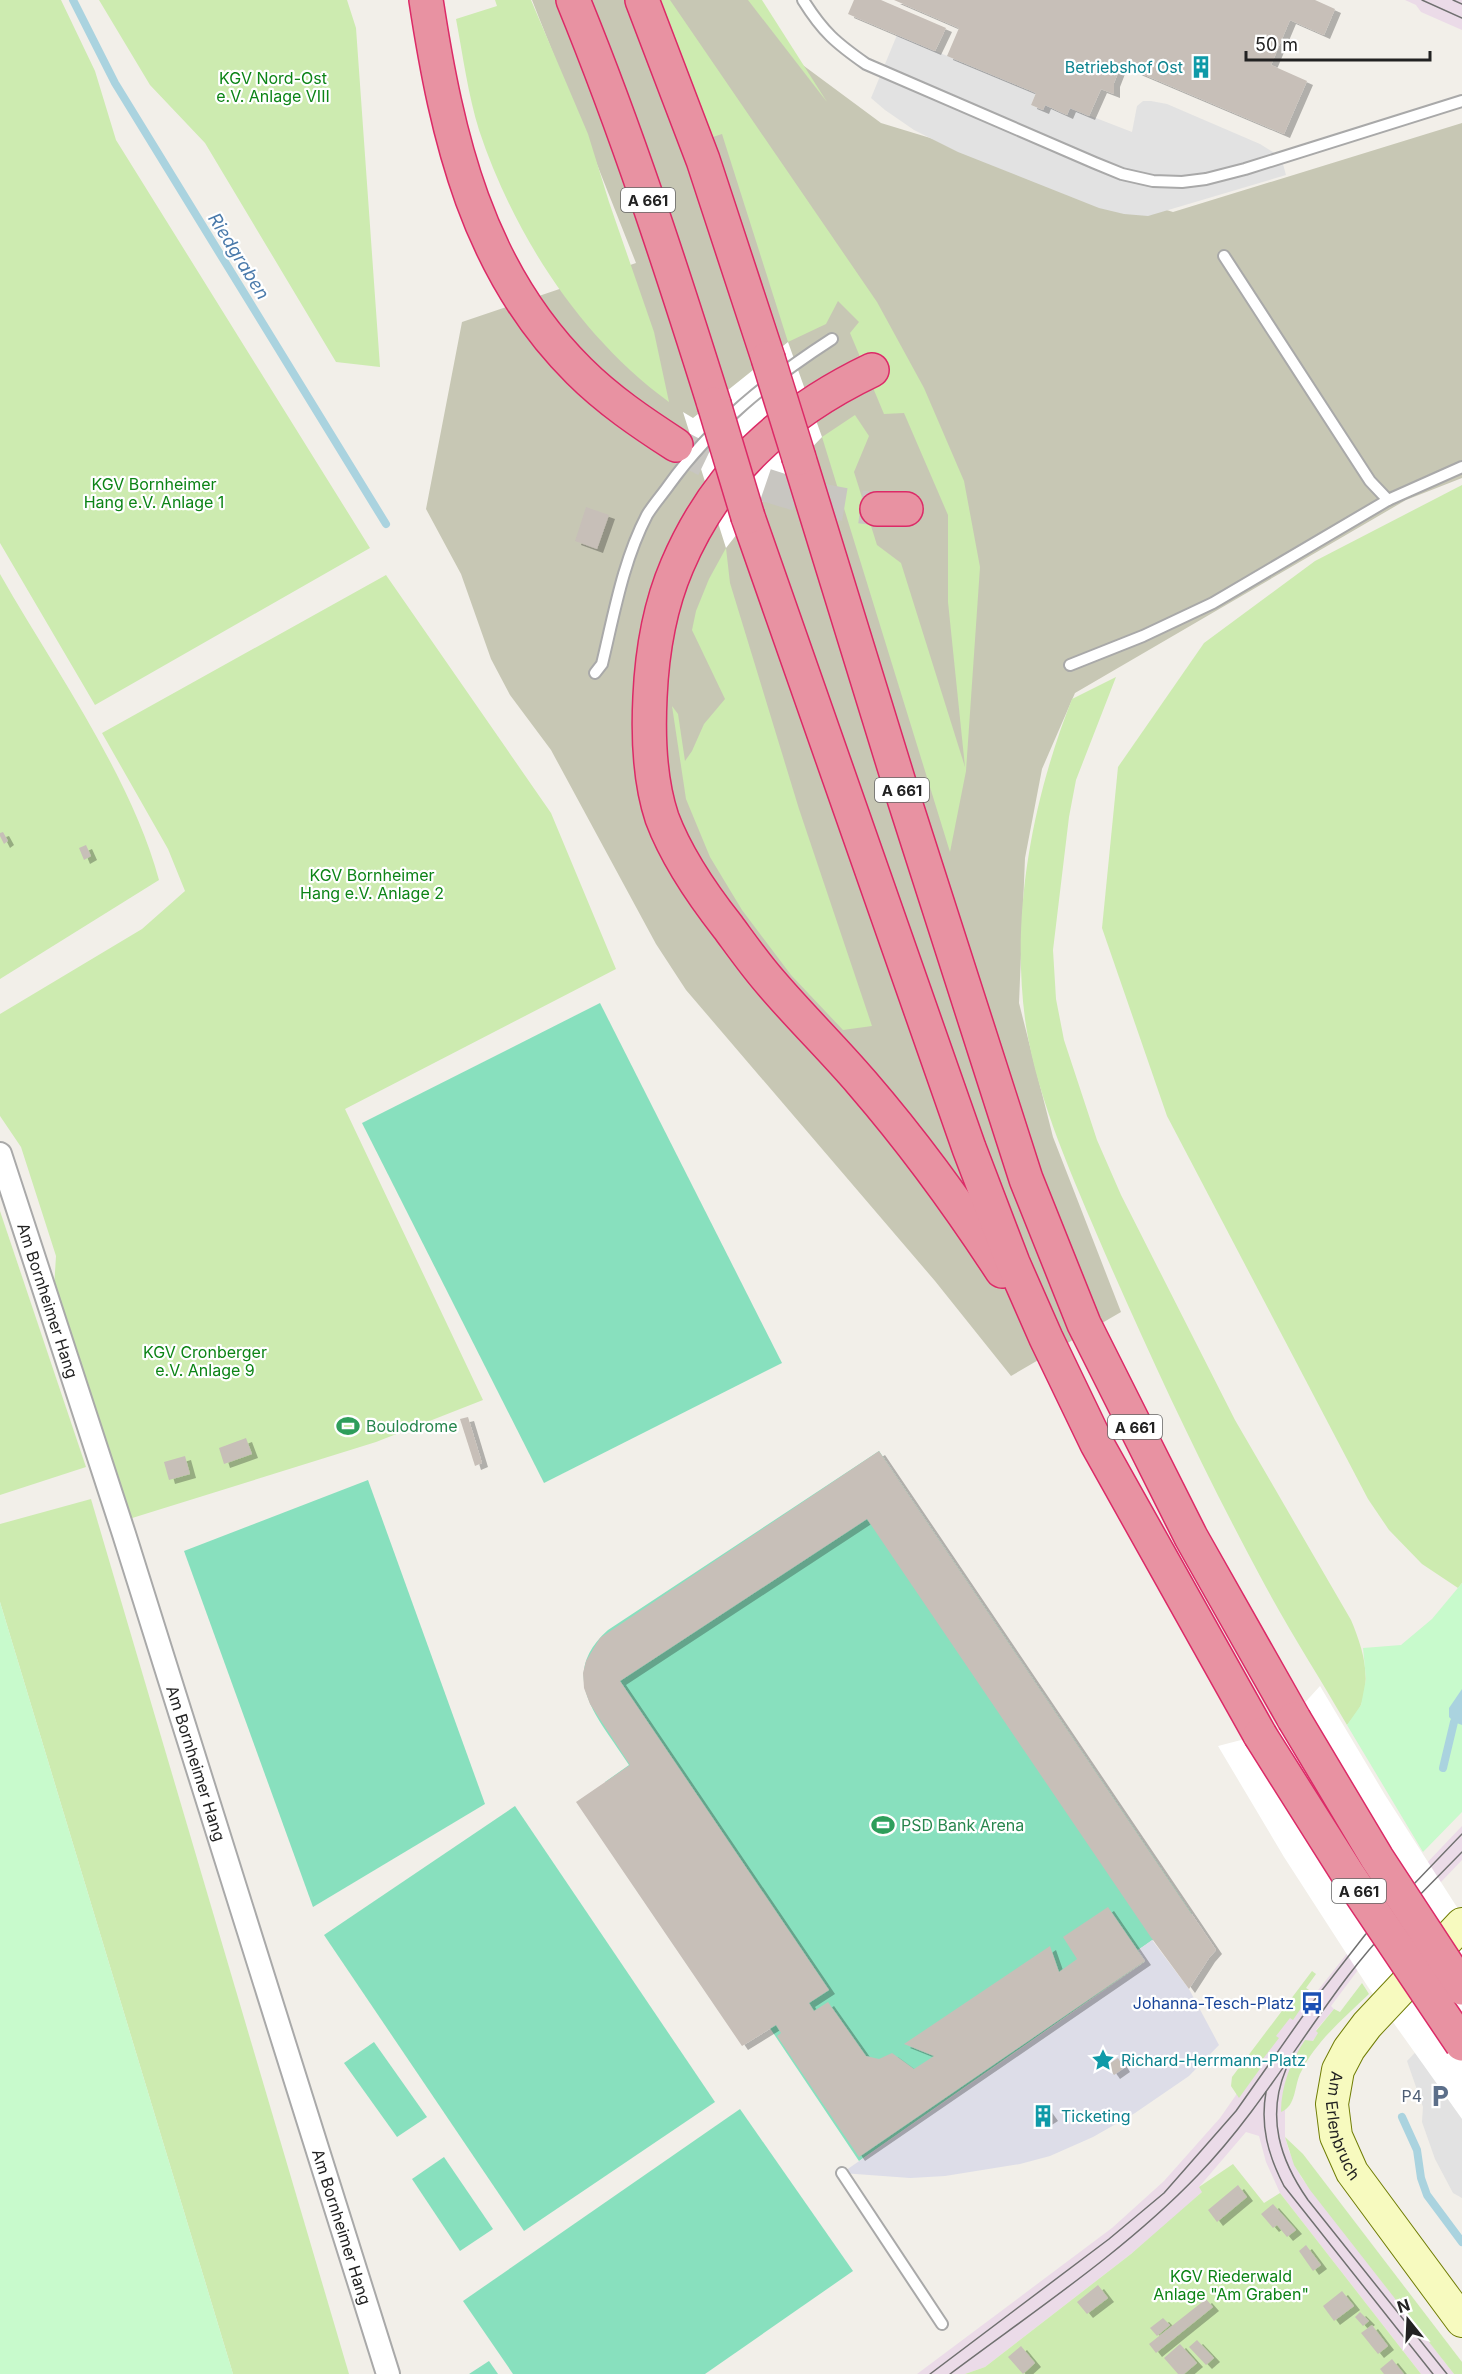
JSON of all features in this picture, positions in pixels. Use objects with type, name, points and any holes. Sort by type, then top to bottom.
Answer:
[{"type":"highway","points":[[426,0],[434,52],[463,174],[474,209],[506,277],[539,325],[579,371],[617,405],[676,445]]},
{"type":"highway","name":"A 661","points":[[573,0],[609,87],[664,244],[748,517],[969,1148],[1013,1263],[1097,1444],[1260,1735],[1349,1876],[1458,2017]]},
{"type":"highway","name":"A 661","points":[[642,0],[703,160],[768,358],[905,802],[1026,1179],[1084,1324],[1191,1537],[1294,1719],[1377,1858],[1458,2017]]},
{"type":"highway","points":[[872,370],[813,401],[761,442],[724,483],[700,519],[671,579],[654,643],[648,725],[651,769],[662,817],[684,865],[712,907],[770,982],[862,1083],[921,1156],[978,1234],[1046,1338]]},
{"type":"main road","name":"Am Erlenbruch","points":[[1462,1924],[1367,2025],[1349,2049],[1338,2070],[1332,2104],[1336,2136],[1352,2172],[1462,2321]]},
{"type":"street","name":"Am Bornheimer Hang","points":[[0,1154],[124,1534],[388,2374]]},
{"type":"lane","points":[[804,0],[819,26],[837,44],[866,64],[1095,163],[1122,174],[1153,181],[1182,182],[1223,175],[1462,101]]},
{"type":"lane","points":[[1224,256],[1370,481],[1388,500]]},
{"type":"lane","points":[[595,673],[602,664],[622,579],[648,514],[683,465],[729,417],[783,371],[832,339]]},
{"type":"lane","points":[[1070,664],[1143,636],[1213,603],[1388,500],[1462,467]]},
{"type":"lane","points":[[1418,1970],[1458,2017]]},
{"type":"lane","points":[[842,2173],[942,2325]]},
{"type":"shaded area","points":[[532,0],[755,0],[800,63],[881,123],[1173,212],[1462,123],[1462,478],[1406,500],[1075,693],[1042,769],[1025,858],[1019,1003],[1053,1137],[1121,1312],[1011,1376],[935,1281],[686,990],[656,944],[551,750],[510,695],[491,659],[461,574],[426,509],[462,322],[636,263]]},
{"type":"shaded area","points":[[1405,0],[1462,0],[1462,30],[1421,12],[1416,5]]},
{"type":"shaded area","points":[[897,35],[1036,93],[1031,105],[1043,110],[1045,105],[1067,115],[1070,108],[1132,132],[1137,106],[1143,101],[1167,104],[1260,144],[1281,157],[1286,175],[1148,216],[1124,214],[1099,208],[958,152],[914,130],[885,110],[871,98]]},
{"type":"shaded area","points":[[1462,1826],[1462,1860],[1361,1966],[1331,2006],[1334,2009],[1316,2030],[1319,2033],[1311,2043],[1287,2090],[1285,2111],[1285,2137],[1301,2177],[1454,2374],[1421,2374],[1280,2193],[1266,2162],[1259,2136],[1246,2132],[1199,2187],[1203,2191],[1172,2220],[985,2367],[965,2374],[917,2374],[1112,2228],[1164,2181],[1220,2118],[1236,2095],[1251,2056],[1306,1988],[1315,1994],[1380,1912]]},
{"type":"shaded area","name":"Richard-Herrmann-Platz","points":[[1152,1940],[1189,1989],[1219,2045],[1189,2076],[1135,2113],[1093,2137],[1050,2156],[1020,2164],[945,2176],[910,2178],[842,2173],[1145,1962],[1138,1950]]},
{"type":"shaded area","name":"P4","points":[[1462,2005],[1462,2198],[1453,2193],[1435,2159],[1422,2122],[1423,2107],[1407,2061]]},
{"type":"green space","name":"KGV Bornheimer Hang e.V. Anlage 1","points":[[0,0],[61,0],[95,71],[116,140],[370,548],[95,705],[0,543]]},
{"type":"green space","name":"KGV Nord-Ost e.V. Anlage VIII","points":[[99,0],[347,0],[356,28],[380,367],[336,362],[205,143],[150,85]]},
{"type":"green space","points":[[495,0],[531,0],[588,134],[654,332],[669,402],[607,347],[579,315],[531,245],[494,169],[475,117],[456,19],[497,6]]},
{"type":"green space","points":[[656,0],[670,0],[877,302],[924,388],[964,481],[980,567],[966,771],[950,852],[822,437],[855,415],[869,436],[854,472],[877,545],[901,563],[965,767],[948,602],[948,515],[904,413],[884,414],[850,333],[859,322],[838,301],[826,324],[788,342],[722,134],[710,138]]},
{"type":"green space","points":[[748,0],[762,0],[827,102]]},
{"type":"green space","points":[[1462,485],[1462,1583],[1458,1588],[1422,1564],[1389,1530],[1368,1499],[1167,1116],[1102,928],[1118,767],[1204,643],[1315,561]]},
{"type":"green space","points":[[726,548],[730,583],[799,809],[872,1026],[843,1030],[791,975],[742,910],[710,857],[686,799],[672,706],[678,714],[685,761],[704,724],[725,699],[692,630],[696,611],[709,579]]},
{"type":"green space","points":[[0,574],[111,763],[146,841],[159,880],[0,979]]},
{"type":"green space","name":"KGV Bornheimer Hang e.V. Anlage 2","points":[[386,575],[551,813],[616,969],[345,1109],[483,1400],[376,1442],[129,1519],[54,1288],[56,1256],[21,1147],[0,1116],[0,1014],[142,929],[185,891],[168,849],[102,733]]},
{"type":"green space","points":[[1116,677],[1076,780],[1069,817],[1053,950],[1056,999],[1064,1040],[1097,1140],[1121,1195],[1235,1420],[1351,1620],[1362,1651],[1366,1684],[1361,1705],[1347,1725],[1260,1576],[1159,1374],[1069,1169],[1048,1112],[1032,1055],[1026,1026],[1021,943],[1023,901],[1036,818],[1046,777],[1072,699]]},
{"type":"green space","points":[[600,1003],[782,1363],[544,1483],[362,1123]]},
{"type":"green space","points":[[0,1211],[86,1467],[0,1495]]},
{"type":"green space","name":"PSD Bank Arena","points":[[879,1451],[1192,1914],[1138,1950],[1145,1961],[859,2161],[605,1782],[629,1765],[596,1715],[588,1699],[584,1682],[585,1665],[593,1647],[608,1630]]},
{"type":"green space","points":[[368,1480],[485,1804],[313,1907],[184,1551]]},
{"type":"green space","points":[[91,1499],[349,2374],[233,2374],[0,1602],[0,1524]]},
{"type":"green space","points":[[1462,1583],[1462,1812],[1423,1852],[1347,1725],[1361,1705],[1366,1679],[1363,1648],[1401,1645],[1432,1619]]},
{"type":"green space","points":[[0,1602],[233,2374],[0,2374]]},
{"type":"green space","points":[[515,1806],[715,2102],[524,2231],[324,1935]]},
{"type":"green space","points":[[1312,1971],[1316,1974],[1306,1988],[1312,1992],[1293,2020],[1290,2018],[1276,2036],[1279,2038],[1259,2064],[1262,2066],[1239,2098],[1231,2086],[1232,2077]]},
{"type":"green space","points":[[1362,1983],[1369,1994],[1315,2050],[1299,2077],[1293,2100],[1281,2112],[1288,2074],[1305,2040],[1313,2041],[1318,2033],[1316,2031],[1334,2009],[1340,2012]]},
{"type":"green space","points":[[374,2042],[427,2117],[397,2137],[344,2063]]},
{"type":"green space","points":[[740,2109],[853,2271],[705,2374],[513,2374],[463,2301]]},
{"type":"green space","points":[[1285,2137],[1303,2154],[1462,2362],[1462,2374],[1454,2374],[1310,2190],[1294,2165]]},
{"type":"green space","points":[[444,2157],[493,2229],[460,2251],[412,2179]]},
{"type":"green space","name":"KGV Riederwald Anlage \"Am Graben\"","points":[[1233,2164],[1264,2203],[1280,2193],[1421,2374],[965,2374],[985,2367],[1131,2254],[1202,2192],[1199,2187]]},
{"type":"green space","points":[[489,2361],[498,2374],[469,2374]]},
{"type":"water","points":[[1462,1689],[1462,1725],[1449,1717],[1449,1708]]},
{"type":"pier","points":[[788,342],[822,437],[773,488],[726,548],[683,412],[693,418]]},
{"type":"pier","points":[[1320,1686],[1385,1795],[1462,1915],[1462,2119],[1368,1987],[1284,1857],[1218,1746],[1280,1730]]},
{"type":"building","points":[[854,0],[881,0],[946,28],[935,51],[848,14]]},
{"type":"building","name":"Betriebshof Ost","points":[[894,0],[1315,0],[1335,9],[1324,35],[1290,20],[1271,65],[1307,81],[1284,134],[1121,65],[1114,83],[1114,94],[1101,89],[1089,116],[1070,108],[1067,115],[1045,105],[1043,110],[1031,105],[1036,93],[947,56],[959,28]]},
{"type":"building","points":[[586,507],[609,515],[597,549],[575,541]]},
{"type":"building","points":[[3,832],[8,841],[4,844],[0,836]]},
{"type":"building","points":[[86,845],[91,856],[84,860],[79,848]]},
{"type":"building","points":[[468,1417],[482,1463],[475,1466],[460,1419]]},
{"type":"building","points":[[246,1438],[252,1454],[224,1464],[219,1448]]},
{"type":"building","points":[[879,1451],[1216,1950],[1189,1989],[1150,1936],[867,1519],[620,1681],[829,1990],[809,2003],[814,2011],[828,2002],[866,2056],[879,2059],[892,2053],[914,2069],[934,2056],[904,2044],[1050,1946],[1059,1972],[1077,1959],[1063,1937],[1108,1907],[1145,1961],[859,2157],[777,2036],[781,2033],[776,2025],[742,2046],[576,1802],[630,1765],[590,1704],[584,1688],[583,1673],[586,1661],[600,1638]]},
{"type":"building","points":[[185,1456],[190,1474],[169,1480],[164,1462]]},
{"type":"building","points":[[1118,2058],[1124,2068],[1114,2075],[1107,2065]]},
{"type":"building","name":"Ticketing","points":[[1045,2107],[1052,2117],[1041,2124],[1034,2114]]},
{"type":"building","points":[[1238,2185],[1247,2197],[1217,2222],[1208,2210]]},
{"type":"building","points":[[1273,2204],[1296,2230],[1287,2237],[1277,2225],[1273,2228],[1261,2214]]},
{"type":"building","points":[[1306,2245],[1321,2265],[1313,2271],[1299,2251]]},
{"type":"building","points":[[1098,2285],[1108,2298],[1087,2314],[1077,2302]]},
{"type":"building","points":[[1342,2291],[1354,2306],[1334,2321],[1323,2306]]},
{"type":"building","points":[[1206,2299],[1213,2307],[1156,2353],[1149,2344]]},
{"type":"building","points":[[1360,2312],[1369,2321],[1363,2326],[1355,2317]]},
{"type":"building","points":[[1163,2318],[1170,2325],[1157,2336],[1150,2328]]},
{"type":"building","points":[[1372,2325],[1388,2346],[1378,2354],[1361,2333]]},
{"type":"building","points":[[1197,2340],[1214,2358],[1206,2365],[1189,2347]]},
{"type":"building","points":[[1180,2344],[1197,2363],[1184,2374],[1178,2374],[1164,2358]]},
{"type":"building","points":[[1021,2346],[1035,2363],[1023,2374],[1008,2357]]},
{"type":"building","points":[[1392,2359],[1404,2374],[1384,2374],[1380,2369]]},
{"type":"waterway","name":"Riedgraben","points":[[73,0],[115,83],[386,524]]},
{"type":"waterway","points":[[1443,1768],[1454,1722]]},
{"type":"waterway","points":[[1402,2117],[1417,2150],[1421,2178],[1427,2195],[1462,2242]]},
{"type":"tunnel","points":[[676,445],[726,469],[774,488],[798,495],[877,509]]},
{"type":"tram line","points":[[1422,0],[1462,18]]},
{"type":"tram line","points":[[1453,0],[1462,4]]},
{"type":"tram line","points":[[930,2374],[1109,2239],[1164,2193],[1236,2111],[1312,2003],[1365,1935],[1462,1834]]},
{"type":"tram line","points":[[950,2374],[1110,2255],[1170,2203],[1198,2175],[1258,2103],[1361,1959],[1462,1852]]},
{"type":"tram line","points":[[1286,2069],[1277,2104],[1277,2121],[1283,2154],[1298,2185],[1447,2374]]},
{"type":"tram line","points":[[1266,2092],[1264,2117],[1267,2140],[1284,2186],[1433,2374]]},
{"type":"place","name":"Betriebshof Ost","points":[[1201,67]]},
{"type":"place","name":"Boulodrome","points":[[348,1426]]},
{"type":"place","name":"PSD Bank Arena","points":[[883,1825]]},
{"type":"place","name":"Johanna-Tesch-Platz","points":[[1312,2003]]},
{"type":"place","name":"Richard-Herrmann-Platz","points":[[1103,2060]]},
{"type":"place","name":"P4","points":[[1440,2096]]},
{"type":"place","name":"Ticketing","points":[[1043,2116]]},
{"type":"park label","name":"KGV Cronberger e.V. Anlage 9","points":[[205,1361]]}]
